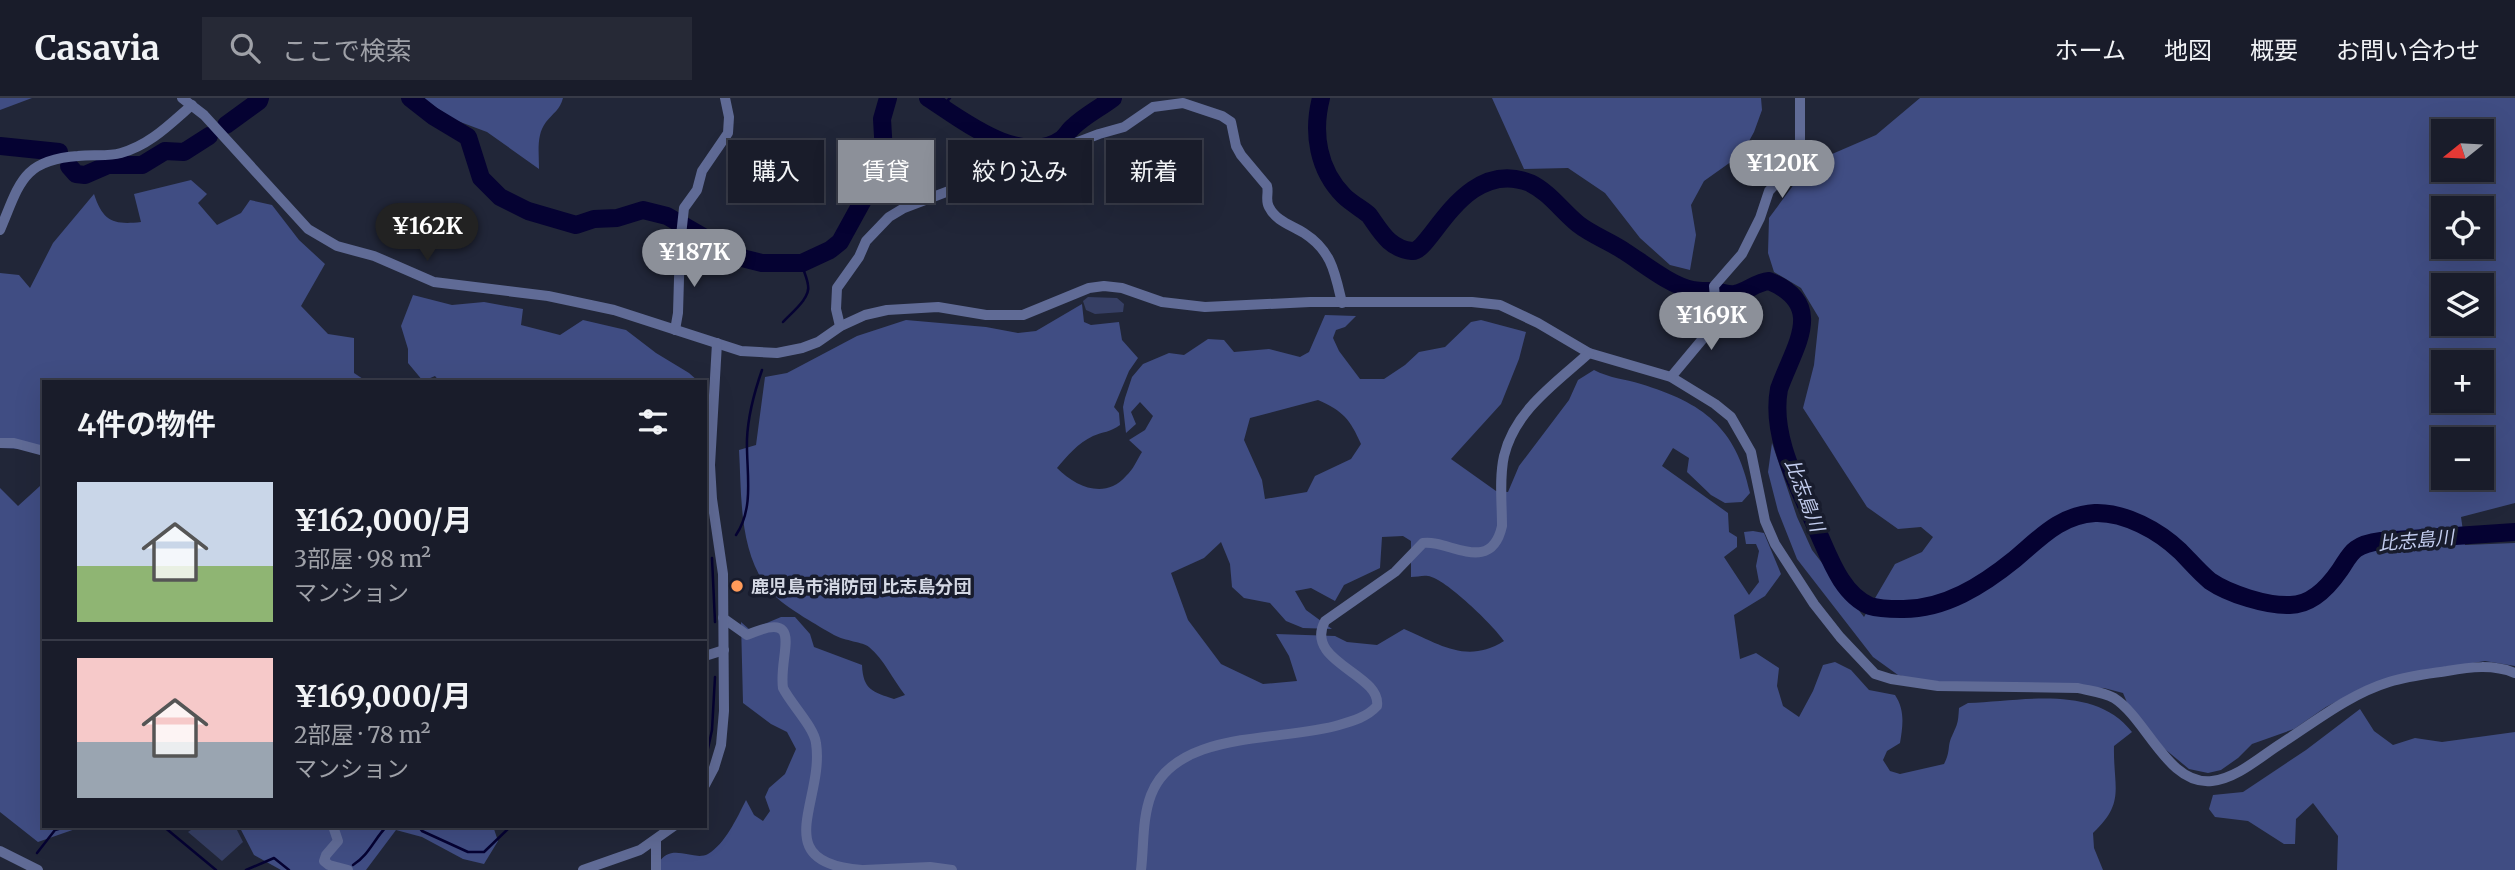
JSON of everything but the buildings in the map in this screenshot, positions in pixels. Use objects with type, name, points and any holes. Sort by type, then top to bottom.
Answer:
[{"type":"street","points":[[182,98],[192,105],[308,229],[337,246],[374,256],[434,282],[548,296],[614,310],[741,351],[777,353],[818,342],[840,326],[865,315],[912,307],[938,307],[986,315],[1023,315],[1089,288],[1104,286],[1122,288],[1162,302],[1192,306],[1301,302],[1472,302],[1500,305],[1538,323],[1589,353],[1671,377],[1731,417],[1751,452],[1765,521],[1775,544],[1814,604],[1875,674],[1938,687],[2078,688],[2099,692],[2113,697],[2126,707],[2178,769],[2188,777],[2209,781],[2232,775],[2343,704],[2388,682],[2467,668],[2487,667],[2515,673]]},
{"type":"street","points":[[674,330],[678,313],[684,208],[697,190],[702,171],[728,133],[729,117],[725,98]]},
{"type":"street","points":[[1671,377],[1712,328],[1716,310],[1714,286],[1742,254],[1769,191],[1800,159],[1800,98]]},
{"type":"street","points":[[840,326],[836,309],[837,288],[859,257],[866,241],[889,217],[935,194],[1124,127],[1153,107],[1170,103],[1183,103],[1222,116],[1231,122],[1236,146],[1241,155],[1268,186],[1269,208],[1286,225],[1303,233],[1320,246],[1332,262],[1342,303]]},
{"type":"street","points":[[0,230],[30,169],[48,159],[121,153],[145,145],[192,105]]},
{"type":"street","points":[[707,781],[714,768],[723,736],[723,574],[710,465],[717,343]]},
{"type":"street","points":[[1141,870],[1146,815],[1151,794],[1169,770],[1185,758],[1203,749],[1230,742],[1330,728],[1356,720],[1377,706],[1377,696],[1371,688],[1337,662],[1326,648],[1321,635],[1325,621],[1395,572],[1423,543],[1432,542],[1465,553],[1478,552],[1492,546],[1502,526],[1503,468],[1512,433],[1529,408],[1589,353]]},
{"type":"street","points":[[0,443],[14,443],[42,450]]},
{"type":"street","points":[[723,618],[747,635],[767,626],[778,626],[786,638],[783,688],[816,739],[817,760],[806,833],[809,850],[823,861],[843,869],[930,867],[952,870]]},
{"type":"street","points":[[707,655],[724,650]]},
{"type":"street","points":[[335,828],[338,841],[324,861],[328,865],[348,870]]},
{"type":"street","points":[[583,870],[640,850],[671,828]]},
{"type":"street","points":[[656,840],[656,870]]},
{"type":"street","points":[[0,851],[38,870]]},
{"type":"shaded area","points":[[0,98],[32,98],[0,110]]},
{"type":"shaded area","points":[[422,98],[563,98],[543,127],[539,144],[539,169],[487,132],[455,120]]},
{"type":"shaded area","points":[[1492,98],[1761,98],[1762,110],[1742,154],[1704,181],[1691,205],[1696,235],[1690,270],[1670,265],[1640,238],[1605,193],[1568,168],[1524,169]]},
{"type":"shaded area","points":[[1920,98],[2515,98],[2515,503],[2461,517],[2465,545],[2515,543],[2515,666],[2485,661],[2412,673],[2364,687],[2326,707],[2294,729],[2252,744],[2221,770],[2208,773],[2189,769],[2137,726],[2123,693],[2104,688],[1927,682],[1898,675],[1873,657],[1797,559],[1778,511],[1768,472],[1772,443],[1797,517],[1812,550],[1864,617],[1895,564],[1922,552],[1933,537],[1921,527],[1898,529],[1867,507],[1803,408],[1814,365],[1819,318],[1801,288],[1774,272],[1768,253],[1769,218],[1809,164],[1876,135]]},
{"type":"shaded area","points":[[191,180],[207,194],[198,203],[217,225],[241,213],[250,200],[272,205],[299,240],[325,264],[301,306],[328,334],[354,338],[354,373],[364,380],[42,380],[42,450],[0,448],[0,273],[19,275],[30,288],[53,243],[94,194],[106,216],[124,223],[141,222],[134,194]]},
{"type":"shaded area","points":[[413,295],[452,305],[484,302],[523,309],[521,325],[560,335],[583,320],[626,330],[697,380],[438,380],[435,376],[422,380],[408,363],[408,349],[401,326]]},
{"type":"shaded area","points":[[1088,297],[1117,298],[1124,304],[1123,312],[1095,314],[1086,310],[1083,301]]},
{"type":"shaded area","points":[[1082,304],[1084,322],[1091,325],[1119,322],[1122,340],[1138,358],[1129,371],[1114,407],[1119,413],[1120,425],[1082,442],[1057,468],[1073,481],[1100,489],[1118,483],[1131,471],[1142,452],[1129,440],[1145,430],[1153,416],[1140,402],[1131,412],[1136,424],[1126,433],[1123,407],[1132,377],[1143,364],[1169,353],[1184,355],[1208,339],[1224,340],[1234,352],[1269,349],[1300,357],[1309,352],[1325,315],[1356,316],[1345,327],[1336,330],[1333,338],[1339,351],[1360,379],[1384,379],[1419,352],[1445,347],[1471,322],[1481,320],[1526,332],[1519,359],[1501,404],[1451,459],[1496,491],[1508,492],[1519,466],[1569,400],[1578,380],[1594,370],[1663,391],[1682,400],[1699,409],[1726,435],[1744,470],[1750,493],[1742,502],[1725,503],[1711,495],[1687,472],[1689,458],[1673,448],[1662,466],[1728,513],[1729,532],[1737,537],[1737,547],[1724,557],[1749,595],[1759,582],[1756,566],[1759,551],[1756,544],[1746,544],[1744,532],[1764,533],[1781,574],[1765,596],[1734,615],[1740,659],[1756,653],[1779,668],[1777,686],[1783,706],[1799,717],[1823,665],[1835,662],[1851,670],[1869,690],[1895,695],[1902,712],[1900,743],[1887,751],[1883,760],[1890,771],[1900,774],[1944,764],[1959,708],[1968,703],[2034,699],[2078,701],[2117,717],[2132,732],[2114,746],[2114,803],[2093,833],[2094,848],[2103,870],[659,870],[658,864],[669,854],[702,856],[714,850],[730,830],[746,800],[754,815],[763,821],[770,811],[765,797],[769,788],[785,774],[796,749],[787,732],[771,724],[743,703],[741,622],[750,630],[781,617],[795,617],[810,634],[814,647],[862,665],[864,680],[870,689],[894,699],[905,695],[869,647],[834,635],[789,607],[776,597],[755,565],[744,528],[739,450],[756,445],[765,377],[787,373],[857,336],[906,320],[986,327],[1018,333],[1036,331]],"holes":[[[1318,400],[1345,417],[1361,444],[1351,459],[1315,476],[1307,492],[1265,499],[1262,480],[1244,440],[1250,418]],[[1403,536],[1411,541],[1411,577],[1428,576],[1446,585],[1480,614],[1504,641],[1491,648],[1466,652],[1442,646],[1404,629],[1377,645],[1347,642],[1335,636],[1276,634],[1289,656],[1297,681],[1263,684],[1221,664],[1188,620],[1171,573],[1204,558],[1221,542],[1230,564],[1232,587],[1244,598],[1270,603],[1286,621],[1303,628],[1332,629],[1306,610],[1295,591],[1311,588],[1335,601],[1344,585],[1380,568],[1382,537]]]},
{"type":"shaded area","points":[[42,486],[42,828],[78,828],[38,842],[0,812],[0,488],[18,506]]},
{"type":"shaded area","points":[[2360,709],[2374,731],[2393,745],[2415,738],[2442,742],[2515,732],[2515,870],[2337,870],[2338,836],[2313,803],[2296,819],[2295,844],[2284,844],[2248,821],[2215,817],[2209,809],[2213,795],[2243,792],[2306,750]]},
{"type":"shaded area","points":[[194,828],[236,828],[243,842],[222,861],[188,832]]},
{"type":"shaded area","points":[[240,828],[494,828],[498,841],[484,864],[463,859],[422,837],[396,830],[366,870],[281,870],[254,855]]},
{"type":"waterway","points":[[226,125],[260,98]]},
{"type":"waterway","name":"比志島川","points":[[410,98],[433,116],[468,137],[481,178],[500,197],[528,211],[576,225],[594,219],[617,218],[643,210],[667,216],[738,257],[762,263],[802,263],[830,250],[840,242],[873,182],[884,153],[882,119],[888,98]]},
{"type":"waterway","name":"比志島川","points":[[928,98],[974,128],[1010,144],[1028,148],[1046,146],[1062,139],[1077,123],[1113,98]]},
{"type":"waterway","points":[[950,98],[950,113]]},
{"type":"waterway","name":"比志島川","points":[[1321,98],[1317,138],[1328,175],[1344,196],[1369,215],[1386,238],[1397,247],[1412,251],[1419,248],[1468,193],[1486,183],[1506,178],[1537,187],[1583,228],[1684,288],[1733,294],[1769,281],[1787,291],[1797,302],[1802,315],[1798,343],[1779,389],[1777,407],[1782,443],[1837,573],[1851,593],[1870,606],[1890,609],[1917,608],[1948,600],[1990,578],[2061,523],[2095,513],[2130,519],[2152,530],[2172,544],[2206,578],[2218,586],[2248,598],[2281,605],[2298,604],[2313,598],[2331,582],[2354,551],[2368,544],[2515,532]]},
{"type":"waterway","points":[[69,166],[76,174],[85,175],[108,165],[142,165],[165,151],[184,152],[209,136]]},
{"type":"waterway","points":[[0,146],[59,152]]},
{"type":"waterway","points":[[783,322],[804,300],[808,290],[802,263]]},
{"type":"waterway","points":[[736,535],[746,513],[748,501],[748,430],[762,370]]},
{"type":"waterway","points":[[712,558],[715,622]]},
{"type":"waterway","points":[[707,753],[712,730],[715,677]]},
{"type":"waterway","points":[[37,853],[55,830],[62,828]]},
{"type":"waterway","points":[[165,828],[216,870]]},
{"type":"waterway","points":[[353,865],[363,857],[385,828]]},
{"type":"waterway","points":[[420,828],[468,852],[484,852],[509,828]]},
{"type":"waterway","points":[[246,870],[274,858],[289,870]]},
{"type":"place","name":"鹿児島市消防団 比志島分団","points":[[737,586]]}]
